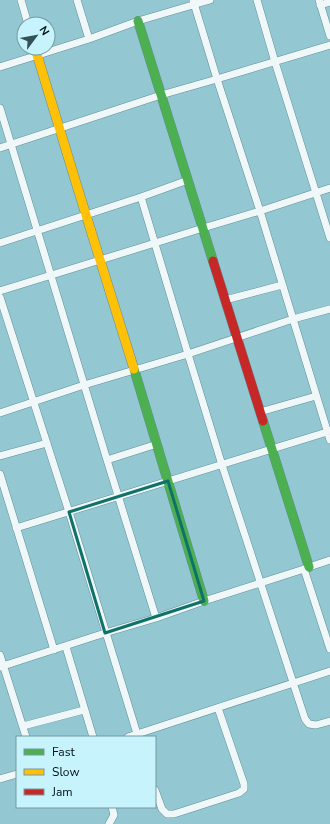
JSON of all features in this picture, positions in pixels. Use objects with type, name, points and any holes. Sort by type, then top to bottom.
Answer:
[{"type":"street","points":[[21,0],[26,16]]},
{"type":"street","points":[[77,0],[89,38]]},
{"type":"street","points":[[56,46],[89,38],[194,2],[210,0]]},
{"type":"street","points":[[258,0],[275,62],[330,238]]},
{"type":"street","points":[[194,2],[217,79],[260,211],[292,320],[329,432],[330,440]]},
{"type":"street","points":[[330,2],[320,2],[330,36]]},
{"type":"street","points":[[138,21],[272,449],[330,649]]},
{"type":"street","points":[[0,148],[161,94],[330,45]]},
{"type":"street","points":[[0,67],[25,56]]},
{"type":"street","points":[[37,56],[204,601]]},
{"type":"street","points":[[0,108],[156,618]]},
{"type":"street","points":[[0,243],[188,180]]},
{"type":"street","points":[[0,291],[330,188]]},
{"type":"street","points":[[141,197],[222,465],[305,719],[309,724],[316,725],[330,721]]},
{"type":"street","points":[[225,300],[282,285]]},
{"type":"street","points":[[0,297],[69,512],[137,736],[330,670]]},
{"type":"street","points":[[0,413],[84,385],[188,354],[236,337],[330,309]]},
{"type":"street","points":[[260,412],[316,396]]},
{"type":"street","points":[[16,528],[329,432]]},
{"type":"street","points":[[0,456],[47,443]]},
{"type":"street","points":[[107,460],[157,444]]},
{"type":"street","points":[[0,474],[54,650]]},
{"type":"street","points":[[2,667],[330,560]]},
{"type":"street","points":[[66,647],[93,736]]},
{"type":"street","points":[[0,655],[2,667],[26,736]]},
{"type":"street","points":[[156,793],[162,809],[167,814],[174,814],[239,793],[244,789],[244,784],[218,708]]},
{"type":"street","points":[[23,726],[84,710]]},
{"type":"street","points":[[0,779],[16,774]]},
{"type":"street","points":[[110,824],[114,815],[112,808]]},
{"type":"highlighted area","points":[[168,481],[204,601],[105,633],[69,512]]},
{"type":"traffic: fast","points":[[138,21],[213,261]]},
{"type":"traffic: fast","points":[[134,369],[204,601]]},
{"type":"traffic: fast","points":[[263,421],[309,567]]},
{"type":"traffic: slow","points":[[37,56],[134,369]]},
{"type":"traffic: jam","points":[[213,261],[263,421]]}]
